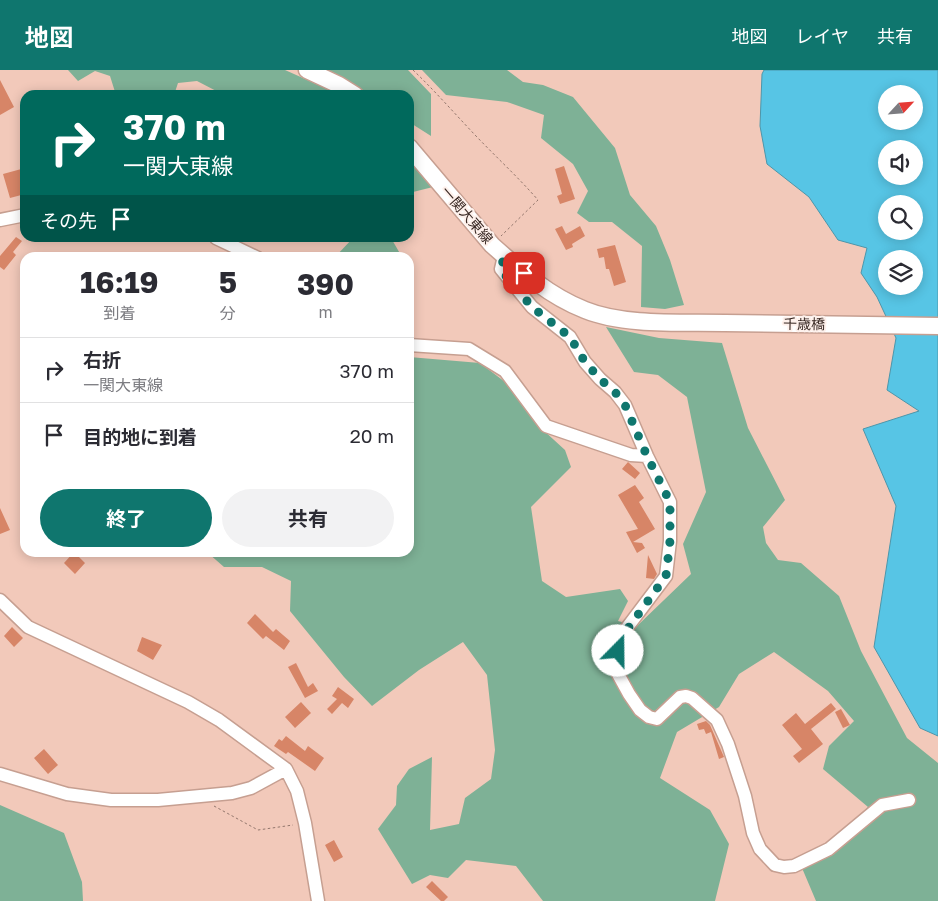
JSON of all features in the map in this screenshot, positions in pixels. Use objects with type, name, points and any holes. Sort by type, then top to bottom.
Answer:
[{"type":"main road","points":[[307,70],[348,90]]},
{"type":"main road","name":"一関大東線","points":[[414,153],[498,250],[535,282],[586,311],[614,317],[669,322]]},
{"type":"main road","name":"千歳橋","points":[[669,322],[938,326]]},
{"type":"street","points":[[0,220],[20,216]]},
{"type":"street","points":[[224,242],[245,252]]},
{"type":"street","points":[[498,250],[501,270],[512,284],[532,307],[570,337],[585,362],[615,392],[625,405],[647,456],[670,502],[670,541],[666,576],[624,634],[618,651],[618,674],[640,710],[649,717],[657,719],[680,697],[686,696],[692,698],[717,720],[728,744],[753,833],[760,849],[774,865],[784,868],[794,866],[829,849],[882,805],[909,800]]},
{"type":"street","points":[[414,345],[469,349],[505,371],[546,426],[631,455],[647,456]]},
{"type":"street","points":[[0,600],[28,627],[196,706],[219,720],[286,768],[297,791],[305,823],[318,901]]},
{"type":"street","points":[[0,774],[67,794],[111,800],[158,800],[232,793],[251,788],[286,768]]},
{"type":"path","points":[[412,70],[435,91],[447,107],[518,177],[538,200],[498,250]]},
{"type":"path","points":[[215,806],[258,830],[305,823]]},
{"type":"green space","points":[[68,70],[285,70],[330,90],[214,90],[197,81],[178,83],[176,90],[114,90],[110,76],[95,71],[78,81]]},
{"type":"green space","points":[[321,70],[408,70],[431,94],[431,136],[414,125],[414,90],[357,90]]},
{"type":"green space","points":[[422,70],[507,70],[523,82],[543,85],[573,97],[615,148],[630,195],[656,226],[670,260],[684,305],[665,309],[641,307],[642,246],[612,222],[589,222],[577,213],[588,191],[573,164],[541,138],[544,115],[507,102],[446,95]]},
{"type":"green space","points":[[414,166],[433,187],[414,192]]},
{"type":"green space","points":[[349,242],[393,242],[399,252],[340,252]]},
{"type":"green space","points":[[606,327],[659,338],[722,343],[748,428],[785,500],[763,527],[766,543],[778,560],[801,563],[839,596],[861,651],[907,738],[938,763],[938,901],[816,901],[802,868],[868,807],[823,769],[829,746],[854,721],[828,691],[774,652],[739,674],[719,707],[677,732],[660,778],[710,810],[729,844],[715,901],[543,901],[516,866],[466,860],[448,878],[430,875],[412,884],[378,829],[396,805],[397,786],[409,769],[432,757],[430,830],[459,824],[465,798],[491,779],[495,750],[487,675],[463,642],[419,670],[372,706],[344,677],[290,611],[291,581],[262,567],[224,567],[213,557],[414,557],[414,357],[480,363],[521,394],[542,429],[565,450],[571,467],[531,507],[542,581],[566,597],[620,589],[628,601],[618,621],[637,626],[691,574],[683,544],[706,492],[687,397],[658,375],[634,372]]},
{"type":"green space","points":[[0,805],[64,833],[82,882],[83,901],[0,901]]},
{"type":"water","points":[[764,70],[938,70],[938,736],[920,728],[874,647],[896,506],[863,429],[919,411],[887,390],[896,338],[877,297],[861,273],[867,248],[838,240],[809,197],[767,164],[760,126],[762,74]]},
{"type":"building","points":[[0,80],[14,107],[0,115]]},
{"type":"building","points":[[564,166],[575,199],[560,204],[557,196],[562,194],[555,169]]},
{"type":"building","points":[[20,169],[20,195],[10,198],[3,174]]},
{"type":"building","points":[[562,226],[566,234],[580,226],[585,236],[572,244],[573,247],[566,250],[555,229]]},
{"type":"building","points":[[16,237],[20,240],[21,242],[13,252],[16,255],[4,270],[0,267],[0,256]]},
{"type":"building","points":[[615,245],[626,282],[614,286],[609,269],[606,269],[604,257],[599,258],[597,249]]},
{"type":"building","points":[[628,462],[640,473],[635,479],[622,469]]},
{"type":"building","points":[[635,485],[644,498],[639,502],[655,529],[633,542],[642,543],[645,548],[637,553],[626,532],[638,529],[618,495]]},
{"type":"building","points":[[0,508],[10,530],[0,534]]},
{"type":"building","points":[[648,555],[657,574],[654,579],[646,578]]},
{"type":"building","points":[[69,557],[79,557],[85,563],[75,574],[64,563]]},
{"type":"building","points":[[255,614],[273,632],[276,629],[290,641],[284,650],[266,636],[263,639],[247,623]]},
{"type":"building","points":[[12,627],[23,638],[14,647],[4,636]]},
{"type":"building","points":[[142,637],[162,645],[153,660],[137,651]]},
{"type":"building","points":[[296,663],[308,687],[313,683],[318,691],[305,698],[288,667]]},
{"type":"building","points":[[338,687],[354,699],[348,708],[342,703],[332,714],[327,709],[337,699],[332,696]]},
{"type":"building","points":[[301,702],[311,713],[295,728],[285,717]]},
{"type":"building","points":[[831,703],[836,709],[811,729],[823,744],[799,763],[793,756],[802,749],[782,725],[796,713],[805,724]]},
{"type":"building","points":[[841,709],[850,725],[843,728],[835,712]]},
{"type":"building","points":[[706,721],[710,725],[724,757],[719,759],[711,732],[706,734],[704,729],[699,730],[697,724]]},
{"type":"building","points":[[286,736],[305,751],[308,746],[324,758],[315,771],[288,752],[286,754],[274,746],[279,739],[282,741]]},
{"type":"building","points":[[44,749],[58,765],[48,774],[34,758]]},
{"type":"building","points":[[334,840],[343,857],[334,862],[325,845]]},
{"type":"building","points":[[432,881],[448,897],[444,901],[441,901],[426,887]]},
{"type":"route","points":[[524,273],[504,256],[501,270],[512,284],[532,307],[570,337],[585,362],[615,392],[625,405],[647,456],[670,502],[670,541],[666,576],[624,634],[618,651]]}]
